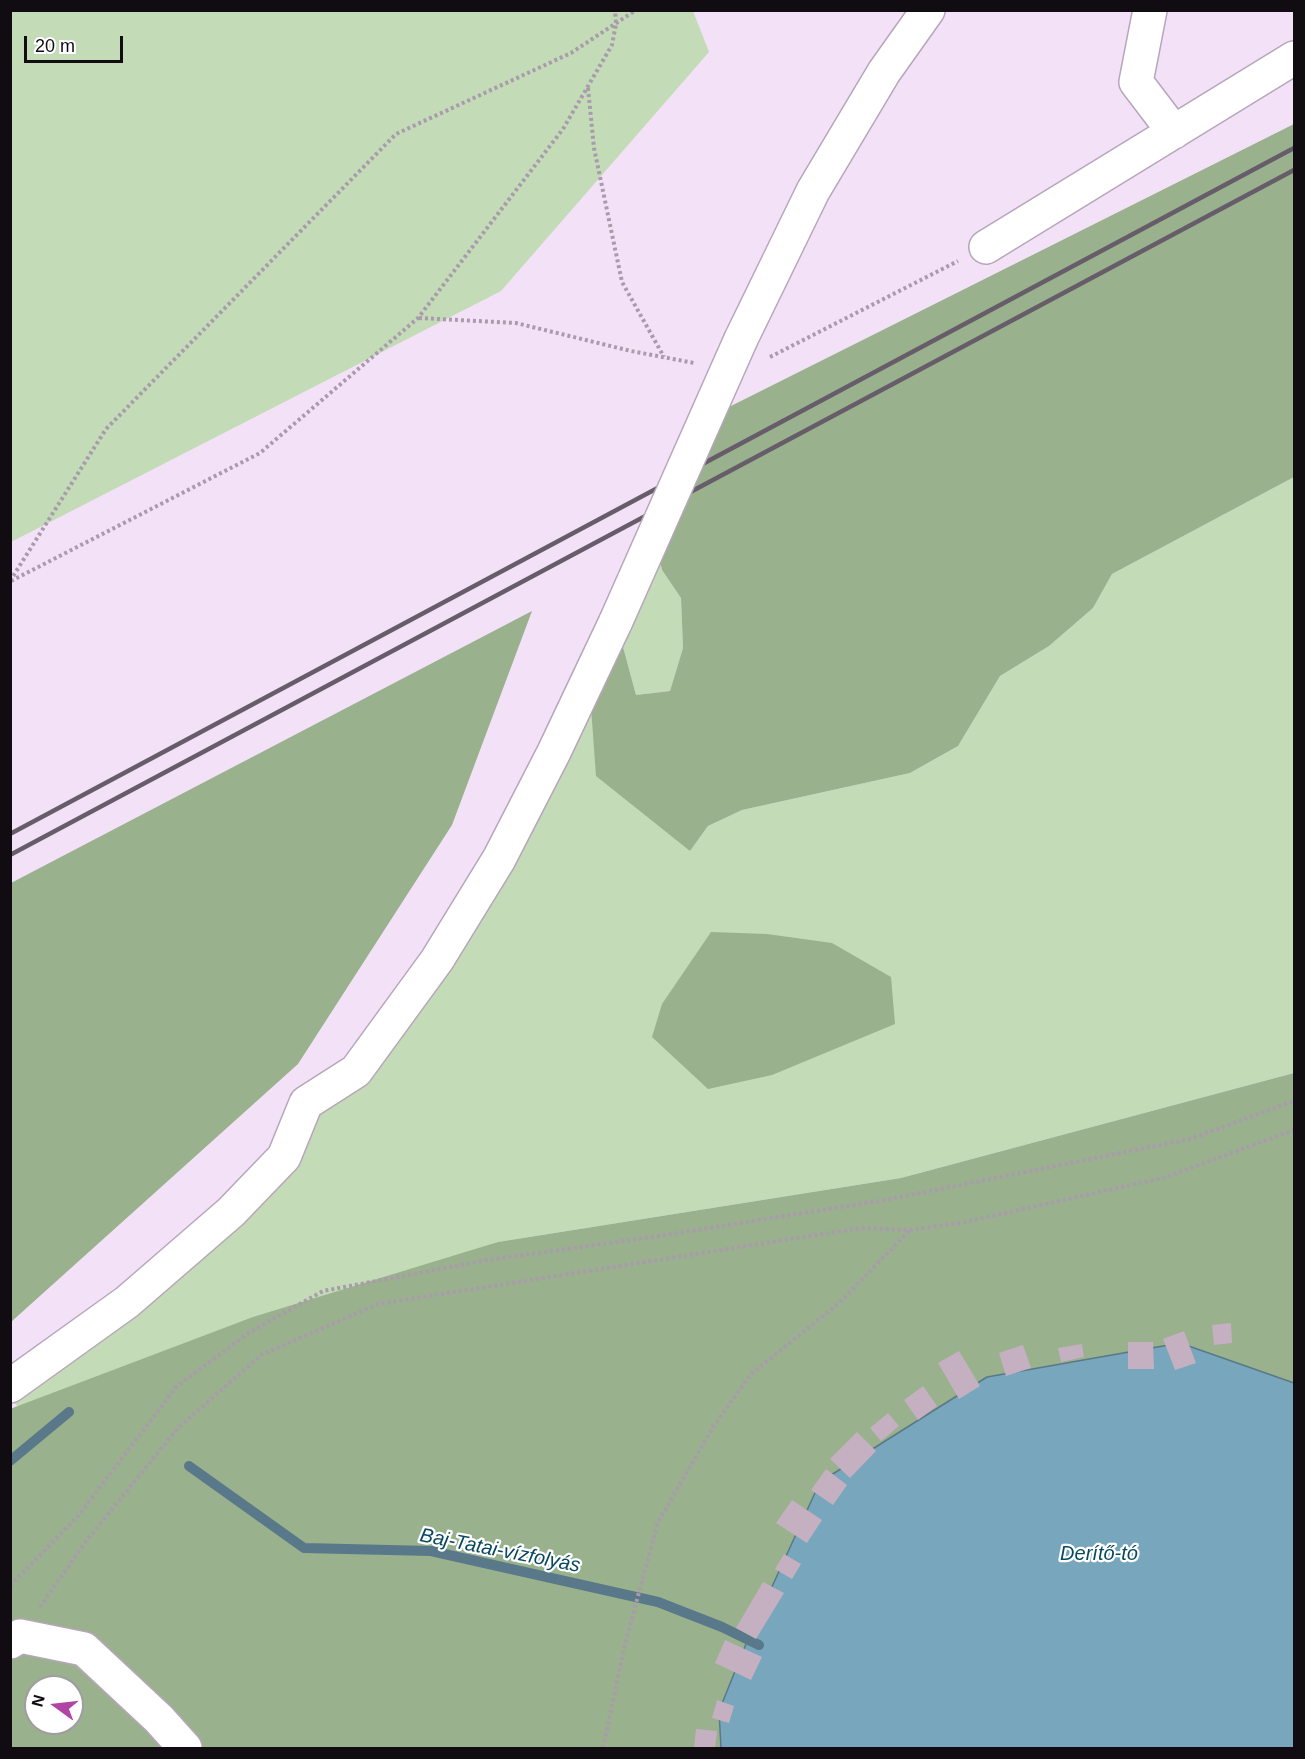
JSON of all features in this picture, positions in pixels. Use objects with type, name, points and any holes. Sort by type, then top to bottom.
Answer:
[{"type":"main road","points":[[10,1386],[128,1302],[231,1212],[284,1157],[306,1103],[356,1071],[437,960],[499,859],[554,752],[616,621],[741,339],[813,191],[884,72],[928,10]]},
{"type":"main road","points":[[1150,10],[1136,82],[1174,132]]},
{"type":"main road","points":[[986,247],[1294,58]]},
{"type":"main road","points":[[15,1639],[84,1649],[159,1719],[185,1749]]},
{"type":"path","points":[[10,581],[260,453],[418,318],[563,129],[612,45],[616,24],[615,10]]},
{"type":"path","points":[[10,581],[106,429],[396,134],[571,53],[636,10]]},
{"type":"path","points":[[588,87],[594,148],[622,282],[665,357]]},
{"type":"path","points":[[10,1586],[78,1516],[177,1386],[250,1332],[323,1291],[488,1260],[659,1236],[885,1200],[1190,1139],[1294,1101]]},
{"type":"path","points":[[15,1639],[87,1540],[178,1428],[261,1355],[378,1304],[861,1228],[909,1230],[966,1222],[1166,1177],[1294,1130]]},
{"type":"path","points":[[603,1749],[634,1610],[658,1522],[713,1427],[751,1374],[838,1304],[909,1230]]},
{"type":"green space","points":[[11,10],[693,11],[709,52],[501,291],[11,542]]},
{"type":"green space","points":[[1294,124],[1294,477],[1112,574],[1093,608],[1049,646],[1000,676],[958,746],[910,773],[742,810],[708,826],[690,851],[596,776],[589,679],[616,621],[636,695],[670,691],[683,648],[681,598],[662,570],[654,536],[705,419]]},
{"type":"green space","points":[[1294,477],[1294,1073],[901,1178],[498,1242],[18,1407],[11,1399],[231,1212],[306,1103],[356,1071],[589,679],[690,851],[708,826],[742,810],[910,773],[958,746],[1000,676],[1049,646],[1093,608],[1112,574]]},
{"type":"green space","points":[[654,536],[662,570],[681,598],[683,648],[670,691],[636,695],[616,621]]},
{"type":"green space","points":[[532,611],[452,825],[298,1064],[11,1322],[11,883]]},
{"type":"green space","points":[[711,932],[767,934],[832,943],[891,977],[895,1024],[772,1075],[708,1089],[652,1037],[662,1004]]},
{"type":"green space","points":[[1294,1073],[1294,1383],[1180,1343],[987,1377],[820,1482],[719,1711],[721,1748],[11,1748],[10,1409],[253,1317],[498,1242],[901,1178]]},
{"type":"water","name":"Derítő-tó","points":[[1180,1343],[1294,1383],[1294,1748],[721,1748],[719,1711],[748,1639],[820,1482],[987,1377]]},
{"type":"building","points":[[1231,1323],[1232,1343],[1214,1345],[1212,1325]]},
{"type":"building","points":[[1184,1331],[1196,1363],[1175,1370],[1163,1339]]},
{"type":"building","points":[[1128,1342],[1153,1342],[1154,1369],[1128,1369]]},
{"type":"building","points":[[1082,1344],[1084,1357],[1061,1362],[1058,1348]]},
{"type":"building","points":[[1023,1345],[1031,1368],[1006,1376],[999,1353]]},
{"type":"building","points":[[959,1351],[980,1386],[959,1399],[938,1363]]},
{"type":"building","points":[[923,1386],[937,1406],[918,1420],[904,1400]]},
{"type":"building","points":[[888,1413],[899,1426],[881,1441],[870,1428]]},
{"type":"building","points":[[857,1432],[876,1451],[850,1478],[830,1459]]},
{"type":"building","points":[[826,1469],[847,1485],[833,1505],[811,1490]]},
{"type":"building","points":[[792,1500],[822,1520],[807,1543],[776,1523]]},
{"type":"building","points":[[784,1554],[801,1564],[792,1579],[775,1569]]},
{"type":"building","points":[[763,1582],[784,1593],[756,1639],[736,1628]]},
{"type":"building","points":[[725,1640],[762,1657],[751,1680],[715,1663]]},
{"type":"building","points":[[717,1700],[734,1706],[729,1723],[712,1718]]},
{"type":"building","points":[[696,1729],[717,1731],[715,1748],[694,1748]]},
{"type":"waterway","name":"Baj-Tatai-vízfolyás","points":[[10,1461],[69,1412]]},
{"type":"waterway","name":"Baj-Tatai-vízfolyás","points":[[189,1466],[304,1548],[431,1551],[658,1602],[722,1627],[759,1645]]},
{"type":"railway","points":[[10,834],[1294,148]]},
{"type":"railway","points":[[10,855],[1294,170]]}]
